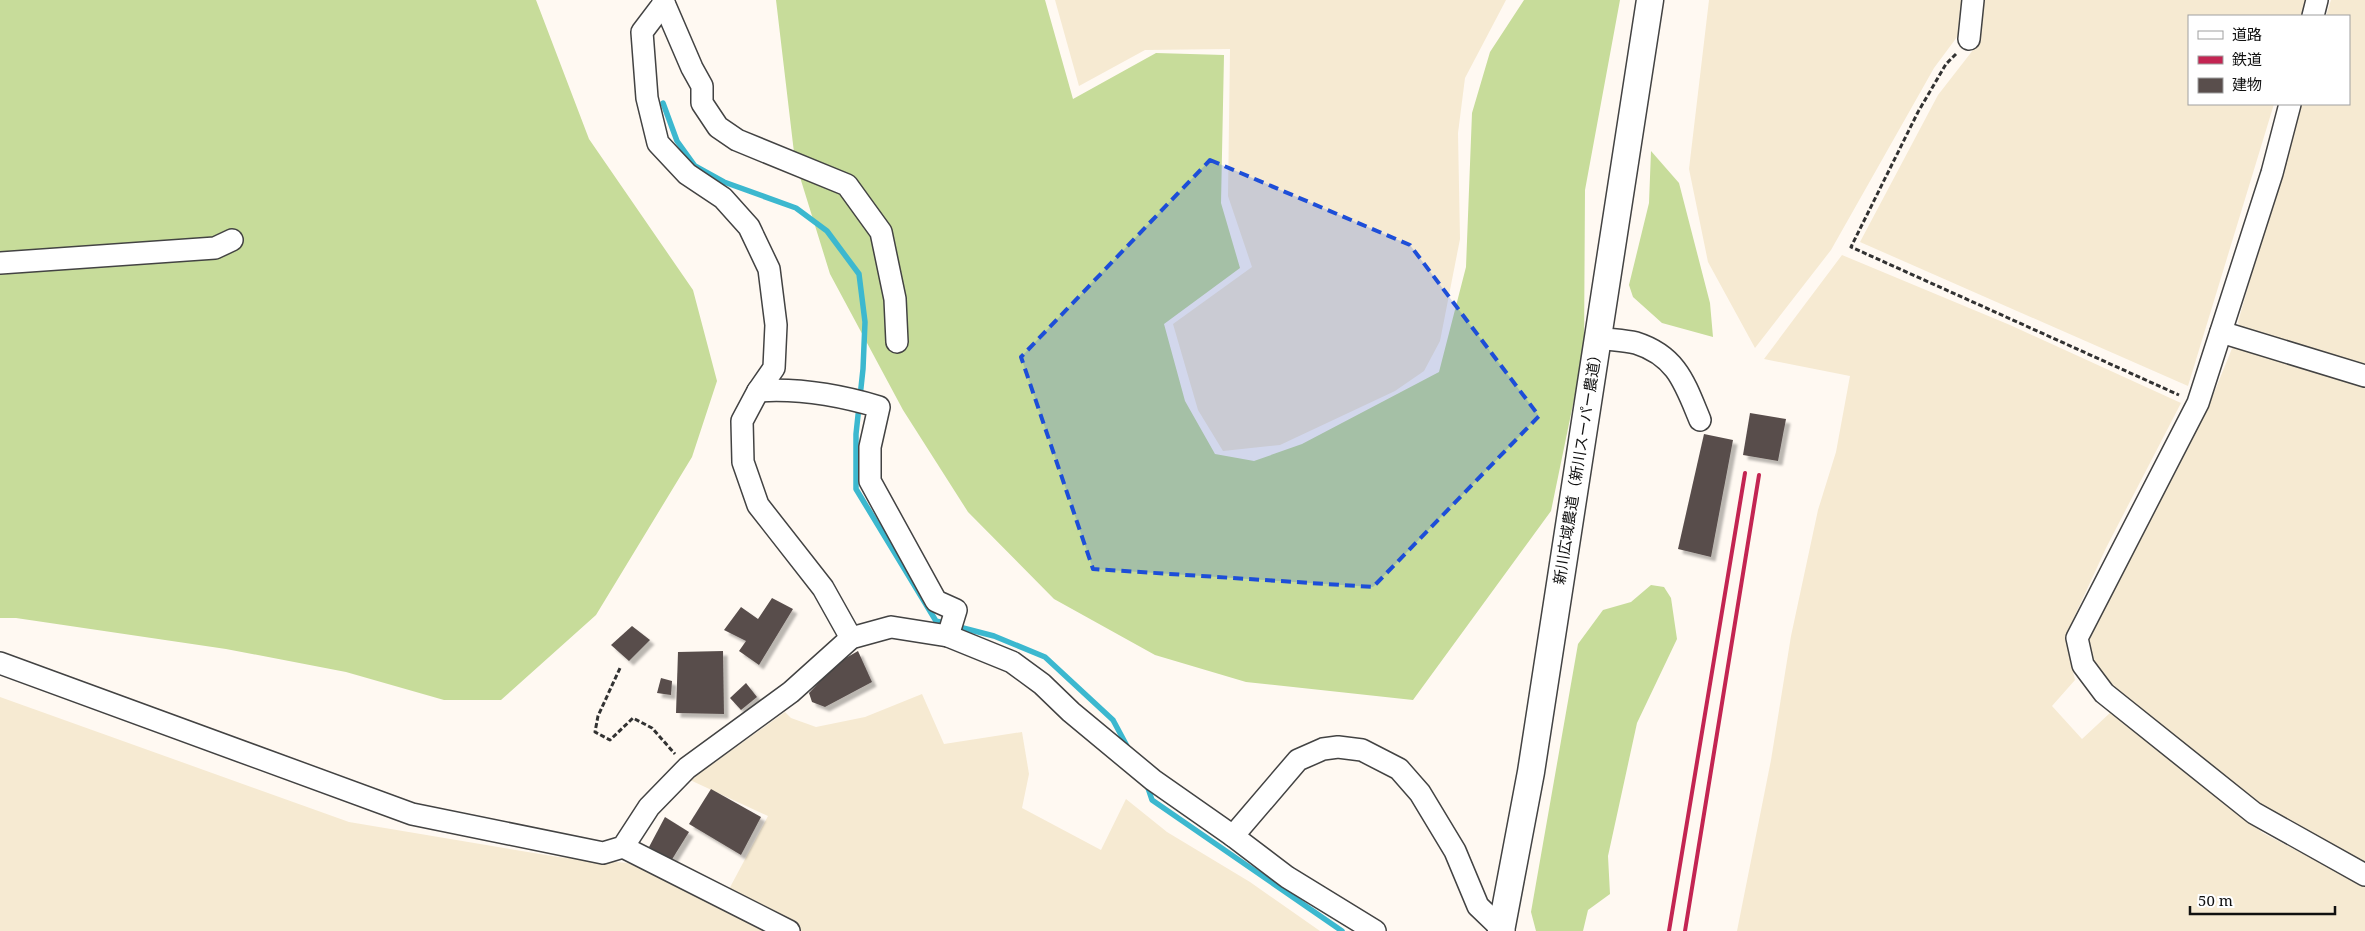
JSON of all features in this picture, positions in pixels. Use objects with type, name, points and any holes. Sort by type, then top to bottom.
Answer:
[{"type":"street","name":"新川広域農道（新川スーパー農道）","points":[[1502,930],[1531,772],[1650,0]]},
{"type":"street","points":[[1969,38],[1973,0]]},
{"type":"street","points":[[2313,15],[2317,0]]},
{"type":"street","points":[[664,2],[692,68],[702,86],[702,103],[718,127],[737,140],[847,185],[882,232],[895,299],[897,342]]},
{"type":"street","points":[[664,2],[642,32],[647,98],[658,143],[687,174],[723,198],[749,227],[769,269],[776,325],[774,368],[758,391],[742,421],[743,462],[758,505],[822,588],[851,638]]},
{"type":"street","points":[[2290,105],[2272,173],[2198,403],[2077,638],[2083,665],[2104,693],[2254,813],[2365,875]]},
{"type":"street","points":[[0,263],[216,248],[232,240]]},
{"type":"street","points":[[2221,332],[2365,376]]},
{"type":"street","points":[[1598,338],[1636,344],[1667,358],[1683,380],[1700,420]]},
{"type":"street","points":[[758,391],[787,389],[847,398],[879,408],[870,447],[870,481],[936,601],[956,610],[948,635]]},
{"type":"street","points":[[0,663],[412,814],[603,854],[623,847],[649,807],[687,768],[721,741],[791,692],[851,638],[892,627],[948,635],[1012,662],[1042,684],[1071,712],[1153,780],[1288,877],[1375,931]]},
{"type":"street","points":[[1233,836],[1298,760],[1323,749],[1338,747],[1362,750],[1398,769],[1420,793],[1455,851],[1478,906],[1502,930]]},
{"type":"street","points":[[623,847],[789,931]]},
{"type":"path","points":[[1969,38],[1946,64],[1918,112],[1851,247],[2198,403]]},
{"type":"path","points":[[620,668],[598,716],[595,732],[610,740],[633,718],[652,728],[687,768]]},
{"type":"highlighted area","points":[[1210,160],[1410,245],[1539,416],[1373,587],[1093,569],[1021,357]]},
{"type":"shaded area","points":[[1055,0],[1506,0],[1465,78],[1458,133],[1460,239],[1440,341],[1424,371],[1395,391],[1280,445],[1223,451],[1198,410],[1173,324],[1252,267],[1228,196],[1230,49],[1145,50],[1079,86]]},
{"type":"shaded area","points":[[1709,0],[1964,0],[1960,33],[1934,68],[1831,250],[1755,348],[1708,262],[1689,169]]},
{"type":"shaded area","points":[[1984,0],[2306,0],[2301,15],[2188,15],[2188,105],[2274,105],[2188,386],[1860,242],[1938,95],[1980,41]]},
{"type":"shaded area","points":[[2331,0],[2365,0],[2365,368],[2242,331],[2238,322],[2300,105],[2350,105],[2350,15],[2326,15]]},
{"type":"shaded area","points":[[1842,255],[2010,325],[2181,403],[2106,548],[2071,624],[2067,646],[2075,680],[2052,706],[2082,739],[2111,712],[2263,833],[2365,886],[2365,931],[1737,931],[1771,760],[1791,636],[1818,510],[1836,452],[1850,376],[1764,359]]},
{"type":"shaded area","points":[[2233,346],[2365,384],[2365,864],[2257,807],[2104,682],[2088,657],[2090,630],[2179,466],[2209,405]]},
{"type":"shaded area","points":[[922,694],[944,744],[1022,732],[1029,774],[1022,808],[1101,850],[1126,799],[1167,832],[1250,882],[1320,931],[798,931],[727,893],[768,816],[690,780],[785,712],[791,718],[816,727],[865,717]]},
{"type":"shaded area","points":[[0,697],[349,822],[558,857],[628,863],[665,879],[765,931],[0,931]]},
{"type":"green space","points":[[0,0],[536,0],[589,139],[693,290],[717,381],[692,457],[596,615],[501,700],[444,700],[346,672],[226,649],[16,618],[0,618]]},
{"type":"green space","points":[[776,0],[1045,0],[1073,99],[1156,53],[1224,55],[1221,203],[1240,268],[1164,324],[1185,401],[1215,454],[1254,461],[1302,444],[1439,372],[1466,267],[1472,113],[1490,52],[1524,0],[1620,0],[1585,190],[1584,351],[1551,511],[1413,700],[1246,682],[1155,655],[1054,599],[968,512],[903,410],[830,274],[795,161]]},
{"type":"green space","points":[[1651,151],[1679,183],[1710,303],[1713,337],[1662,323],[1633,297],[1629,285],[1649,203]]},
{"type":"green space","points":[[1651,585],[1664,587],[1671,598],[1677,639],[1637,723],[1608,856],[1610,894],[1588,910],[1583,931],[1536,931],[1531,912],[1578,644],[1603,610],[1631,602]]},
{"type":"building","points":[[1750,413],[1786,419],[1778,461],[1743,455]]},
{"type":"building","points":[[1704,434],[1733,440],[1711,557],[1678,549]]},
{"type":"building","points":[[772,598],[793,609],[759,665],[739,651],[746,641],[724,630],[741,607],[758,619]]},
{"type":"building","points":[[632,626],[650,640],[629,661],[611,645]]},
{"type":"building","points":[[723,651],[724,714],[676,713],[678,652]]},
{"type":"building","points":[[858,651],[872,682],[825,707],[812,702],[809,693],[837,663]]},
{"type":"building","points":[[661,678],[672,681],[671,695],[657,693]]},
{"type":"building","points":[[746,683],[757,697],[741,710],[730,698]]},
{"type":"building","points":[[711,789],[761,817],[741,855],[689,824]]},
{"type":"building","points":[[665,817],[689,832],[671,861],[649,847]]},
{"type":"waterway","points":[[663,103],[677,141],[695,166],[724,182],[796,208],[827,231],[859,274],[865,322],[863,369],[856,434],[856,489],[936,621],[994,636],[1045,657],[1113,720],[1128,748]]},
{"type":"waterway","points":[[1147,785],[1152,800],[1342,931]]},
{"type":"railway","points":[[1669,931],[1745,473]]},
{"type":"railway","points":[[1685,931],[1759,475]]}]
